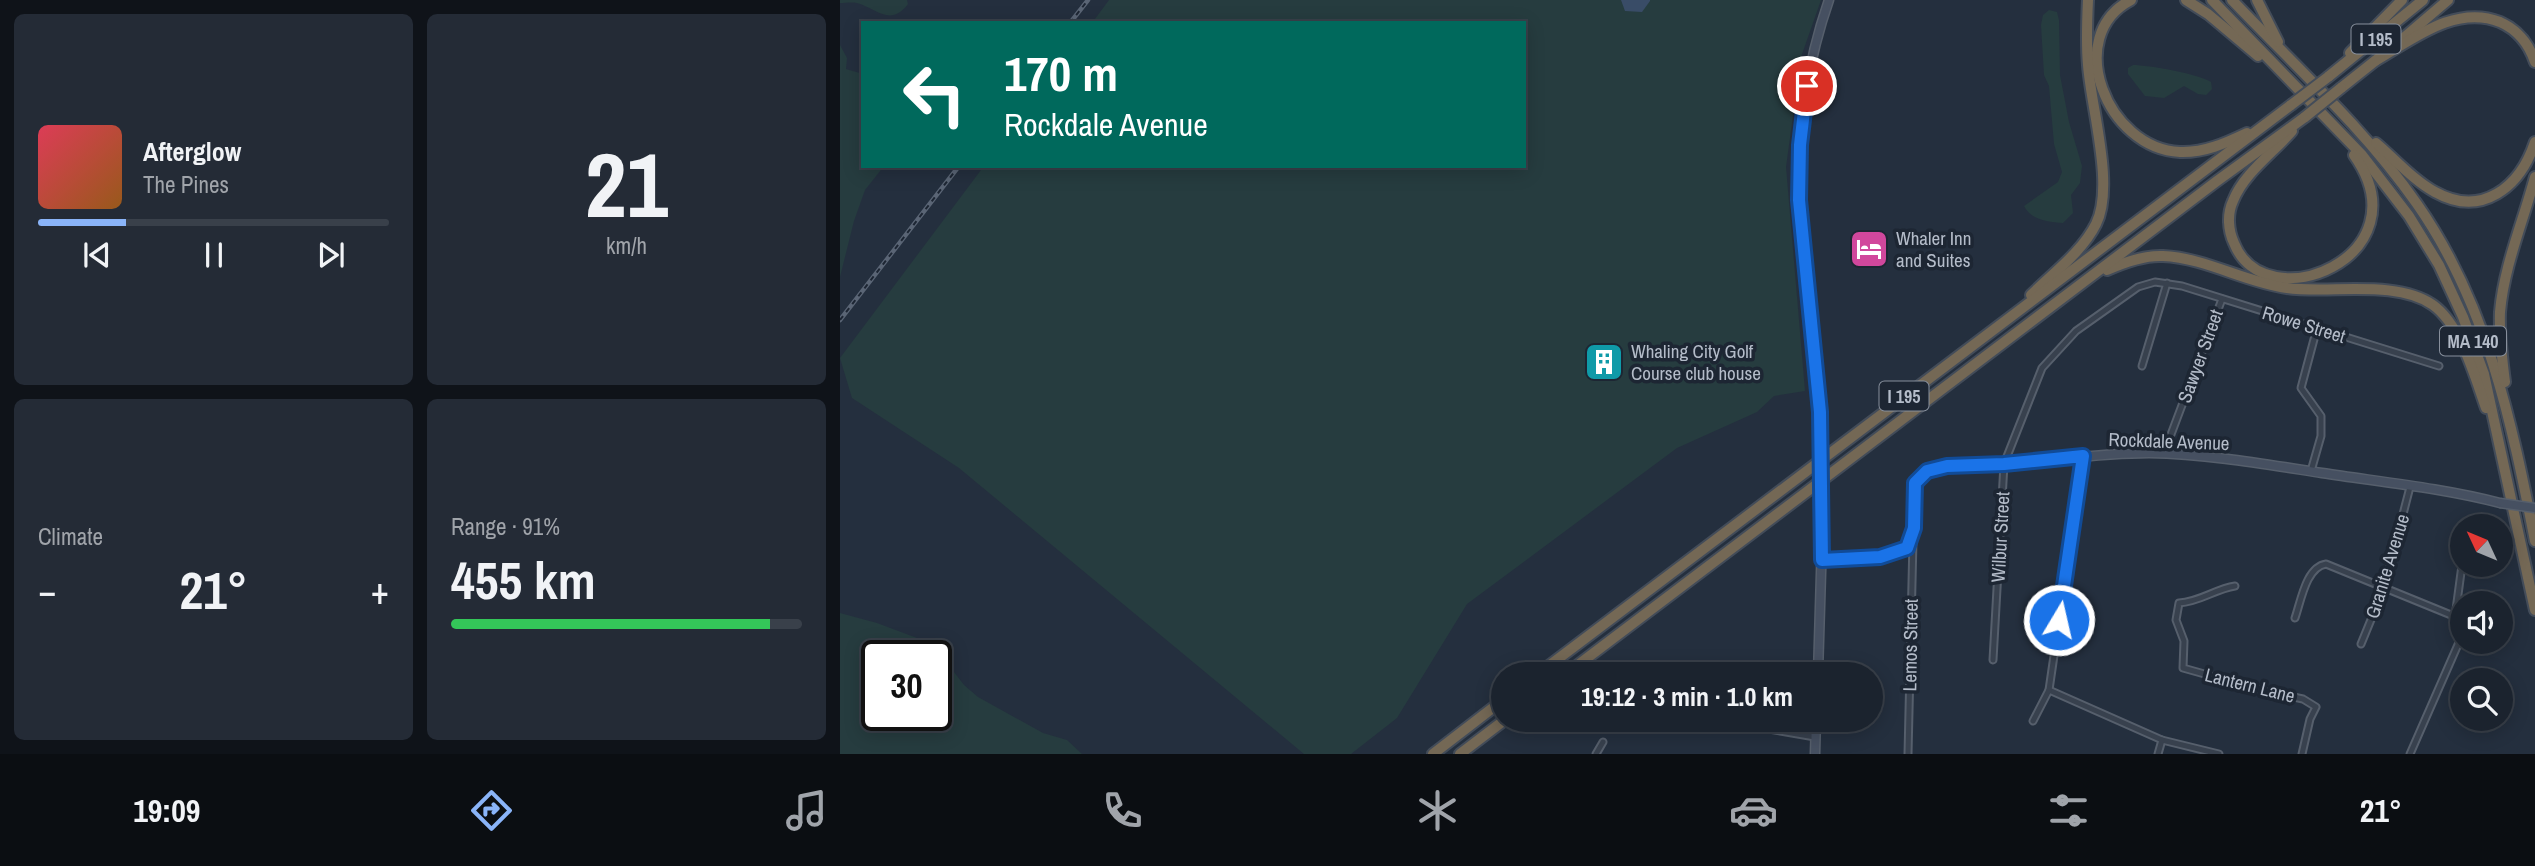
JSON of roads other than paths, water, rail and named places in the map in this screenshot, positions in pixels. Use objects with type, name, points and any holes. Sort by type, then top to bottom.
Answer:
[{"type":"highway","points":[[2000,324],[2083,243],[2096,224],[2101,210],[2102,177],[2088,63],[2088,0]]},
{"type":"highway","points":[[2131,0],[2119,8],[2106,24],[2098,42],[2097,62],[2107,100],[2122,124],[2134,136],[2154,147],[2190,152],[2220,144],[2271,120]]},
{"type":"highway","points":[[2186,0],[2279,70]]},
{"type":"highway","name":"MA 140","points":[[2212,0],[2374,169],[2409,216],[2439,265],[2478,356],[2501,446],[2535,610]]},
{"type":"highway","name":"MA 140","points":[[2232,0],[2351,123],[2409,192],[2445,249],[2484,333],[2510,423],[2535,541]]},
{"type":"highway","points":[[2257,0],[2287,57]]},
{"type":"highway","points":[[2330,75],[2402,0]]},
{"type":"highway","name":"I 195","points":[[1554,662],[2291,105],[2423,0]]},
{"type":"highway","name":"I 195","points":[[1582,662],[2305,117],[2448,0]]},
{"type":"highway","points":[[2375,61],[2431,29],[2453,20],[2473,17],[2491,19],[2512,28],[2524,39],[2535,62]]},
{"type":"highway","points":[[2305,117],[2249,176],[2237,192],[2231,207],[2230,230],[2237,250],[2250,265],[2276,277],[2307,276],[2340,263],[2362,242],[2370,224],[2373,202],[2368,178],[2362,166],[2322,114]]},
{"type":"highway","points":[[2351,123],[2428,188],[2440,195],[2462,201],[2485,199],[2508,187],[2525,164],[2535,142]]},
{"type":"highway","points":[[2510,423],[2500,342],[2500,312],[2509,265],[2535,177]]},
{"type":"highway","points":[[2089,278],[2143,257],[2166,256],[2188,259],[2274,286],[2310,290],[2388,291],[2422,299],[2439,310],[2459,339],[2501,446]]},
{"type":"highway","points":[[1433,754],[1491,709]]},
{"type":"highway","points":[[1460,754],[1491,730]]},
{"type":"main road","points":[[1818,662],[1822,560],[1820,412],[1804,260],[1799,179],[1807,86],[1829,0]]},
{"type":"main road","name":"Rockdale Avenue","points":[[1913,535],[1915,487],[1923,473],[1947,466],[2004,464],[2083,456],[2164,453],[2214,456],[2535,508]]},
{"type":"main road","points":[[1822,560],[1848,560],[1895,554],[1907,548],[1913,535]]},
{"type":"main road","points":[[1815,732],[1815,754]]},
{"type":"street","name":"Wilbur Street","points":[[1993,660],[2004,464],[2040,373],[2057,349],[2087,323],[2138,287],[2150,283],[2167,283]]},
{"type":"street","name":"Rowe Street","points":[[2167,283],[2440,366]]},
{"type":"street","points":[[2142,366],[2167,283]]},
{"type":"street","name":"Sawyer Street","points":[[2164,453],[2222,299]]},
{"type":"street","points":[[2311,471],[2321,436],[2321,416],[2301,387],[2317,328]]},
{"type":"street","points":[[2033,721],[2049,690],[2083,456]]},
{"type":"street","name":"Granite Avenue","points":[[2361,644],[2384,588],[2410,488]]},
{"type":"street","name":"Lemos Street","points":[[1908,754],[1913,535]]},
{"type":"street","points":[[2294,618],[2310,574],[2322,565],[2342,570],[2450,615]]},
{"type":"street","name":"Lantern Lane","points":[[2235,586],[2224,588],[2192,603],[2179,603],[2176,620],[2184,641],[2183,668],[2303,699],[2316,707],[2310,719],[2302,754]]},
{"type":"street","points":[[2410,754],[2454,654]]},
{"type":"street","points":[[2049,690],[2162,740],[2219,754]]},
{"type":"street","points":[[1786,732],[1815,737]]},
{"type":"street","points":[[2158,754],[2162,740]]},
{"type":"street","points":[[1596,754],[1603,742]]},
{"type":"water","points":[[1621,0],[1650,1],[1642,12],[1625,11]]},
{"type":"railway","points":[[1072,21],[1088,0]]},
{"type":"railway","points":[[840,320],[957,168]]},
{"type":"place","name":"Whaler Inn and Suites","points":[[1869,249]]},
{"type":"place","name":"Whaling City Golf Course club house","points":[[1604,362]]}]
